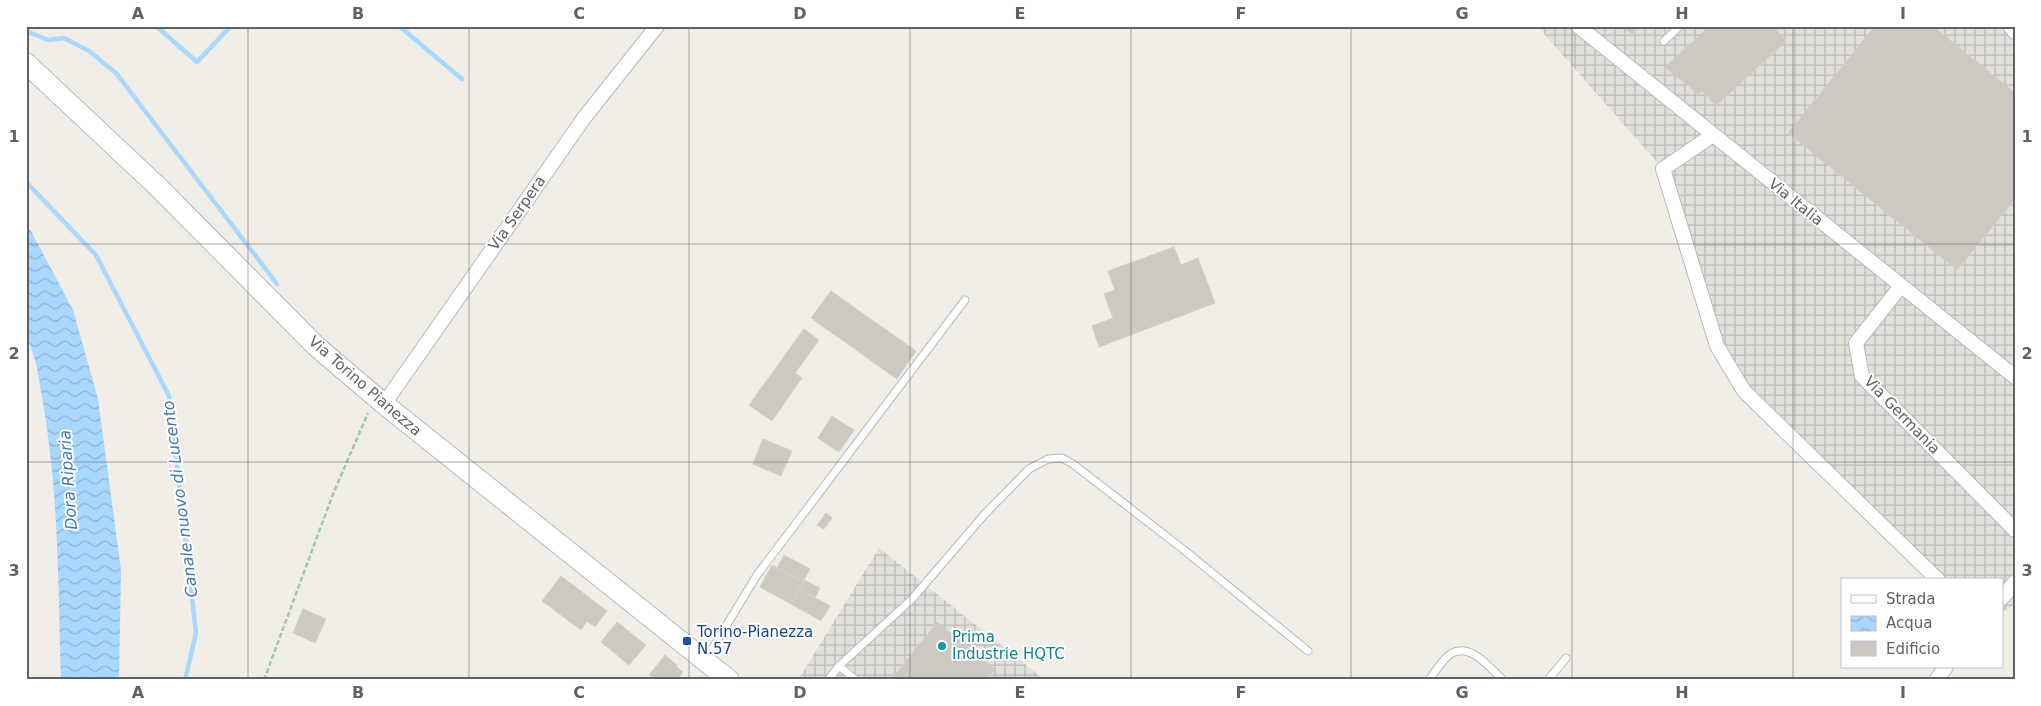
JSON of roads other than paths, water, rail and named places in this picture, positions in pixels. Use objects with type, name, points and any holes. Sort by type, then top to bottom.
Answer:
[{"type":"main road","name":"Via Torino Pianezza","points":[[26,63],[157,186],[317,347],[380,401],[729,680]]},
{"type":"street","name":"Via Serpera","points":[[380,401],[584,118],[657,26]]},
{"type":"street","name":"Via Italia","points":[[1578,26],[2015,377]]},
{"type":"street","points":[[2010,26],[2015,32]]},
{"type":"street","points":[[1713,135],[1663,169],[1717,346],[1744,391],[1936,578]]},
{"type":"street","name":"Via Germania","points":[[1901,286],[1856,343],[1862,376],[2015,530]]},
{"type":"street","points":[[2004,596],[2015,582]]},
{"type":"street","points":[[1936,680],[1945,668]]},
{"type":"lane","points":[[1664,41],[1680,26]]},
{"type":"lane","points":[[705,661],[757,575],[964,300]]},
{"type":"lane","points":[[828,680],[839,666],[912,599],[984,515],[1029,470],[1048,459],[1062,458],[1073,464],[1184,550],[1308,651]]},
{"type":"lane","points":[[1429,680],[1450,654],[1459,651],[1470,651],[1503,680]]},
{"type":"lane","points":[[1548,680],[1566,658]]},
{"type":"lane","points":[[839,666],[856,680]]},
{"type":"water","name":"Dora Riparia","points":[[26,226],[31,231],[73,310],[98,399],[121,570],[119,680],[61,680],[57,541],[52,472],[39,377],[33,353],[26,337]]},
{"type":"waterway","points":[[156,26],[197,62],[231,26]]},
{"type":"waterway","points":[[399,26],[462,79]]},
{"type":"waterway","points":[[26,31],[48,40],[64,38],[89,51],[116,73],[277,284]]},
{"type":"waterway","name":"Canale nuovo di Lucento","points":[[26,182],[96,255],[169,396],[196,633],[185,680]]},
{"type":"place","name":"Torino-Pianezza N.57","points":[[687,641]]},
{"type":"place","name":"Prima Industrie HQTC","points":[[942,646]]}]
